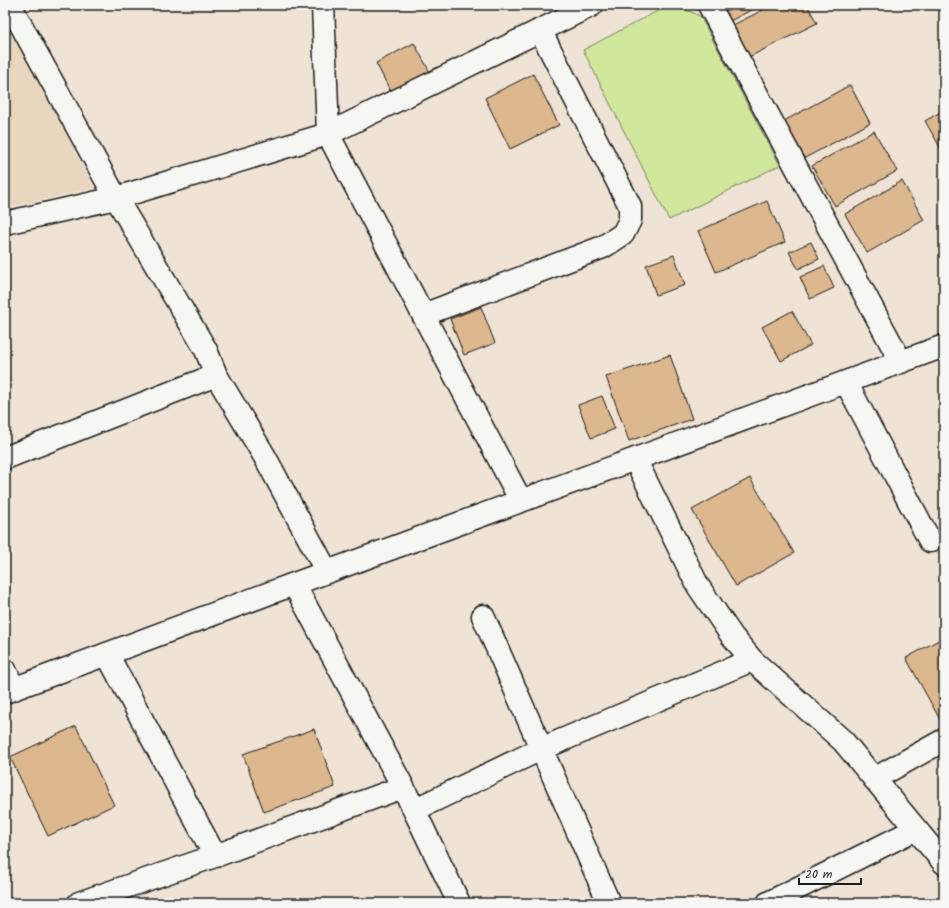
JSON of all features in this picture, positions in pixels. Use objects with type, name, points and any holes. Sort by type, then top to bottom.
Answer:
[{"type":"street","points":[[10,5],[116,198],[206,350],[216,375],[265,457],[327,572]]},
{"type":"street","points":[[323,5],[328,134],[521,501]]},
{"type":"street","points":[[5,223],[116,198],[328,134],[592,5]]},
{"type":"street","points":[[709,5],[900,362]]},
{"type":"street","points":[[423,315],[603,247],[622,234],[630,220],[630,206],[540,30]]},
{"type":"street","points":[[8,684],[107,654],[944,346]]},
{"type":"street","points":[[5,458],[216,375]]},
{"type":"street","points":[[846,382],[930,541]]},
{"type":"street","points":[[635,459],[698,586],[732,636],[752,660],[843,741],[944,863]]},
{"type":"street","points":[[294,584],[403,787],[459,903]]},
{"type":"street","points":[[483,616],[609,903]]},
{"type":"street","points":[[107,654],[215,856]]},
{"type":"street","points":[[414,810],[541,749],[752,660]]},
{"type":"street","points":[[874,779],[944,740]]},
{"type":"street","points":[[79,903],[215,856],[403,787]]},
{"type":"street","points":[[768,903],[916,829]]},
{"type":"shaded area","points":[[5,18],[94,188],[5,208]]},
{"type":"green space","points":[[669,5],[676,5],[700,16],[780,165],[669,220],[583,50]]},
{"type":"building","points":[[722,5],[761,5],[730,21]]},
{"type":"building","points":[[773,5],[807,5],[817,23],[749,57],[733,25]]},
{"type":"building","points":[[414,43],[431,74],[392,94],[376,63]]},
{"type":"building","points":[[533,74],[559,125],[510,149],[485,98]]},
{"type":"building","points":[[850,85],[870,123],[805,158],[784,121]]},
{"type":"building","points":[[944,110],[944,154],[925,121]]},
{"type":"building","points":[[874,131],[897,171],[835,206],[812,166]]},
{"type":"building","points":[[902,181],[924,220],[867,253],[845,214]]},
{"type":"building","points":[[767,201],[785,242],[716,272],[698,231]]},
{"type":"building","points":[[811,242],[819,259],[798,269],[789,252]]},
{"type":"building","points":[[674,255],[685,285],[656,295],[646,265]]},
{"type":"building","points":[[824,266],[834,288],[810,299],[800,277]]},
{"type":"building","points":[[481,307],[495,343],[464,355],[450,319]]},
{"type":"building","points":[[792,311],[811,345],[781,361],[762,327]]},
{"type":"building","points":[[670,355],[692,419],[629,441],[606,377]]},
{"type":"building","points":[[602,396],[615,429],[591,438],[578,405]]},
{"type":"building","points":[[750,478],[794,553],[736,586],[692,510]]},
{"type":"building","points":[[944,637],[944,722],[942,723],[906,658]]},
{"type":"building","points":[[76,726],[114,805],[48,836],[10,757]]},
{"type":"building","points":[[314,729],[335,787],[264,812],[243,754]]}]
